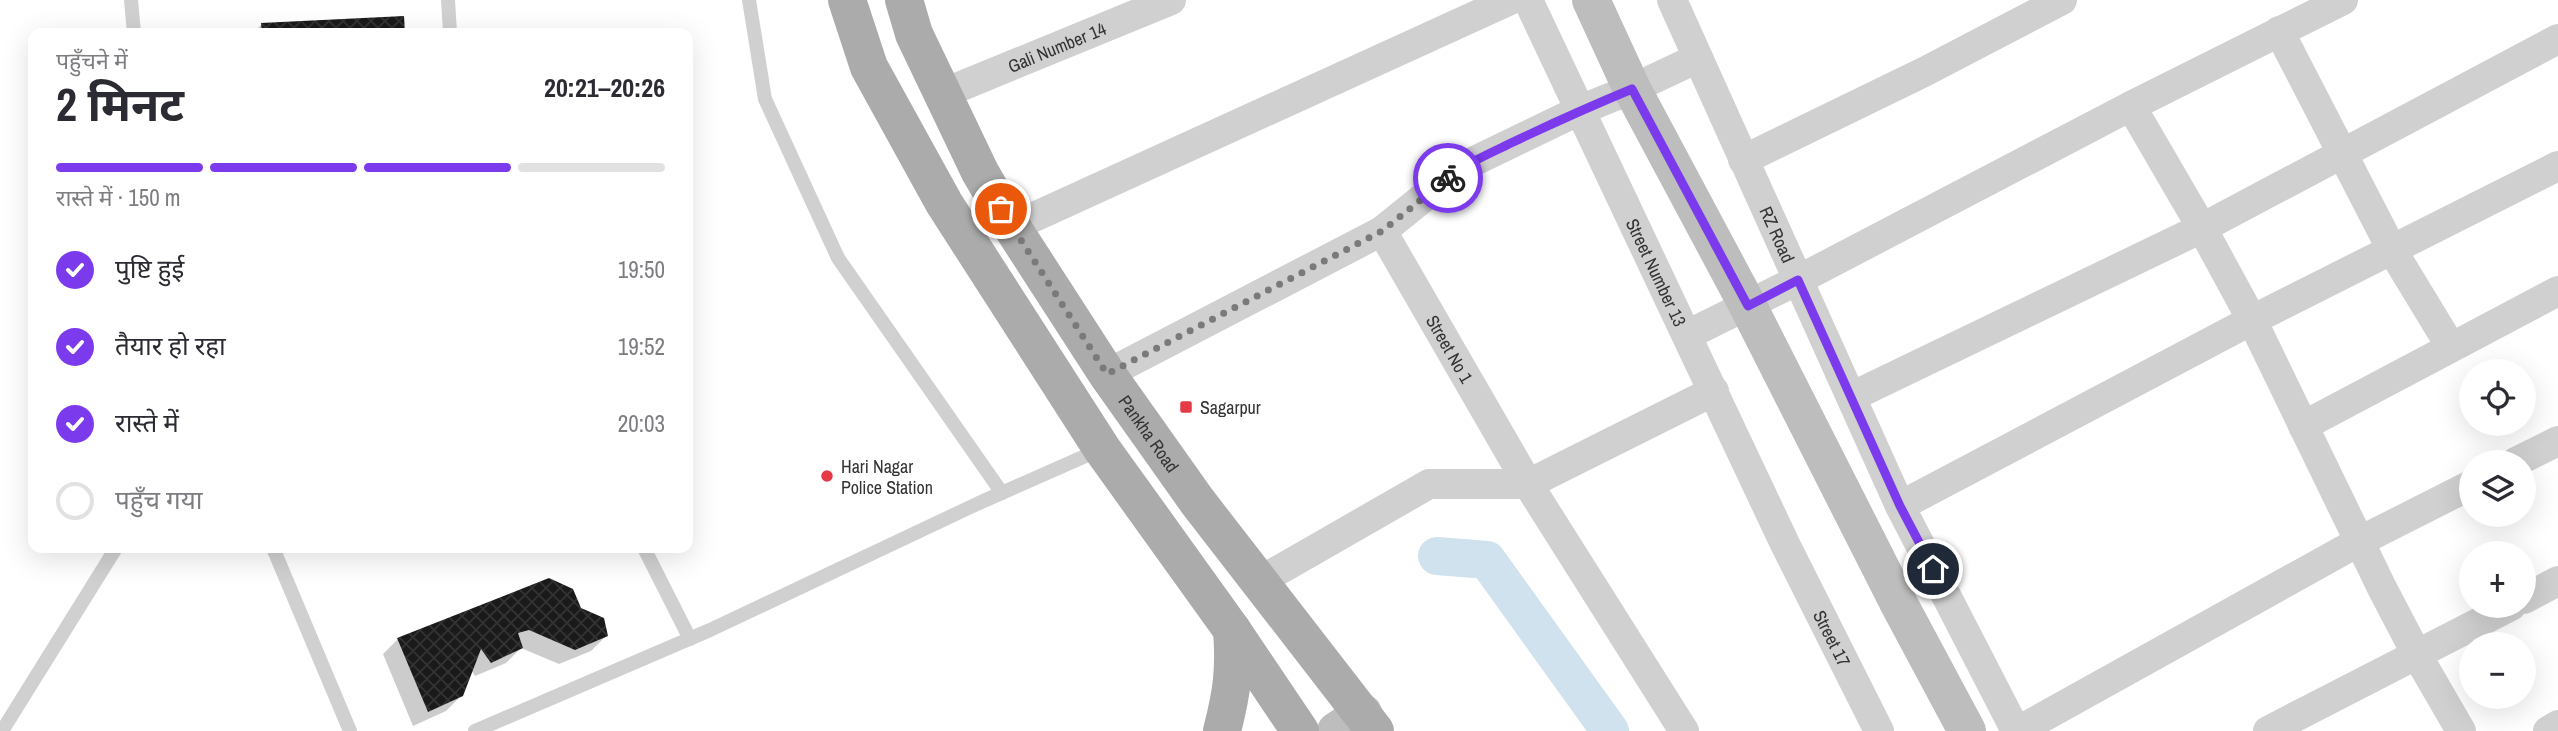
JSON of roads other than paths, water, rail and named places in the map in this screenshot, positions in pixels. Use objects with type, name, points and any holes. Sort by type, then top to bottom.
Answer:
[{"type":"main road","points":[[847,0],[869,67],[944,203],[1102,449],[1232,630],[1300,731]]},
{"type":"main road","name":"Pankha Road","points":[[904,0],[914,34],[942,94],[980,172],[1012,227],[1107,374],[1197,501],[1260,581],[1358,725]]},
{"type":"main road","points":[[1222,731],[1235,667],[1232,630]]},
{"type":"street","name":"Gali Number 14","points":[[942,94],[1171,0]]},
{"type":"street","points":[[1012,227],[1510,0]]},
{"type":"street","name":"Street Number 13","points":[[1528,0],[1785,544]]},
{"type":"street","points":[[1591,0],[1632,89],[1748,306],[1899,604],[1967,731]]},
{"type":"street","name":"RZ Road","points":[[1672,0],[1900,506],[2017,731]]},
{"type":"street","points":[[1743,160],[1924,72],[2062,0]]},
{"type":"street","points":[[1687,335],[2343,0]]},
{"type":"street","points":[[2279,31],[2392,250],[2451,348]]},
{"type":"street","points":[[1850,397],[2202,228],[2558,39]]},
{"type":"street","points":[[1107,374],[1382,231],[1460,168],[1580,110],[1698,58]]},
{"type":"street","points":[[2132,106],[2252,320],[2417,655],[2461,731]]},
{"type":"street","points":[[1900,506],[2252,320],[2558,166]]},
{"type":"street","name":"Street No 1","points":[[1382,231],[1528,484],[1684,731]]},
{"type":"street","points":[[2303,426],[2558,291]]},
{"type":"street","points":[[1260,581],[1429,484],[1528,484],[1714,391]]},
{"type":"street","points":[[2536,452],[2558,441]]},
{"type":"street","points":[[2017,731],[2360,541],[2459,491]]},
{"type":"street","name":"Street 17","points":[[1785,544],[1879,731]]},
{"type":"street","points":[[2536,593],[2558,581]]},
{"type":"street","points":[[2268,731],[2488,618]]},
{"type":"street","points":[[2548,731],[2558,725]]},
{"type":"lane","points":[[131,0],[134,28]]},
{"type":"lane","points":[[448,0],[450,28]]},
{"type":"lane","points":[[750,0],[765,99],[838,258],[1002,493]]},
{"type":"lane","points":[[475,731],[690,639],[1102,449]]},
{"type":"lane","points":[[2,731],[113,553]]},
{"type":"lane","points":[[276,553],[350,731]]},
{"type":"lane","points":[[647,553],[690,639]]},
{"type":"waterway","points":[[1437,556],[1487,560],[1610,731]]},
{"type":"place","name":"Sagarpur","points":[[1186,407]]},
{"type":"place","name":"Hari Nagar Police Station","points":[[827,476]]}]
